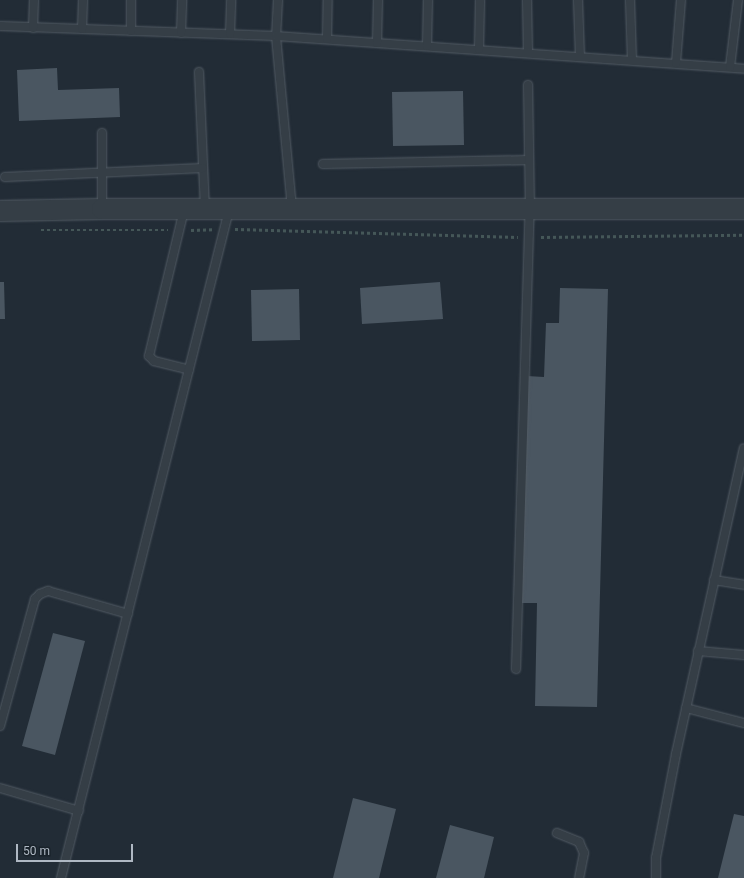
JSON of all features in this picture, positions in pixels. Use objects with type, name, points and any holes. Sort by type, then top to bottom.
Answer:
[{"type":"street","points":[[0,211],[744,209]]},
{"type":"lane","points":[[33,28],[34,0]]},
{"type":"lane","points":[[82,29],[83,0]]},
{"type":"lane","points":[[131,0],[131,31]]},
{"type":"lane","points":[[182,0],[182,33]]},
{"type":"lane","points":[[230,34],[231,0]]},
{"type":"lane","points":[[278,0],[276,36],[292,210]]},
{"type":"lane","points":[[327,39],[328,0]]},
{"type":"lane","points":[[377,43],[378,0]]},
{"type":"lane","points":[[427,46],[428,0]]},
{"type":"lane","points":[[479,50],[480,0]]},
{"type":"lane","points":[[526,0],[528,53]]},
{"type":"lane","points":[[578,0],[580,56]]},
{"type":"lane","points":[[630,0],[632,60]]},
{"type":"lane","points":[[676,63],[681,0]]},
{"type":"lane","points":[[730,67],[738,0]]},
{"type":"lane","points":[[0,26],[276,36],[580,56],[744,69]]},
{"type":"lane","points":[[199,72],[205,210]]},
{"type":"lane","points":[[516,669],[530,210],[528,85]]},
{"type":"lane","points":[[102,133],[102,210]]},
{"type":"lane","points":[[322,164],[529,160]]},
{"type":"lane","points":[[5,177],[102,174],[203,168]]},
{"type":"lane","points":[[184,210],[149,356],[154,361],[189,370]]},
{"type":"lane","points":[[61,878],[229,210]]},
{"type":"lane","points":[[656,878],[656,858],[686,708],[744,448]]},
{"type":"lane","points":[[714,580],[744,586]]},
{"type":"lane","points":[[0,726],[2,711],[35,599],[40,594],[48,591],[128,614]]},
{"type":"lane","points":[[698,651],[744,654]]},
{"type":"lane","points":[[686,708],[744,724]]},
{"type":"lane","points":[[0,788],[79,810]]},
{"type":"lane","points":[[557,833],[579,842],[584,853],[579,878]]},
{"type":"path","points":[[39,230],[224,229],[529,238],[744,235]]},
{"type":"building","points":[[57,68],[58,90],[119,88],[120,117],[19,121],[17,70]]},
{"type":"building","points":[[463,91],[464,145],[393,146],[392,92]]},
{"type":"building","points":[[0,282],[4,282],[5,319],[0,319]]},
{"type":"building","points":[[440,282],[443,319],[362,324],[360,288]]},
{"type":"building","points":[[560,288],[608,289],[597,707],[535,706],[537,603],[522,603],[527,376],[544,377],[546,323],[559,323]]},
{"type":"building","points":[[299,289],[300,340],[252,341],[251,290]]},
{"type":"building","points":[[53,633],[85,641],[55,755],[22,746]]},
{"type":"building","points":[[353,798],[396,809],[379,878],[333,878]]},
{"type":"building","points":[[734,814],[744,816],[744,878],[718,878]]},
{"type":"building","points":[[450,825],[494,837],[484,878],[436,878]]}]
